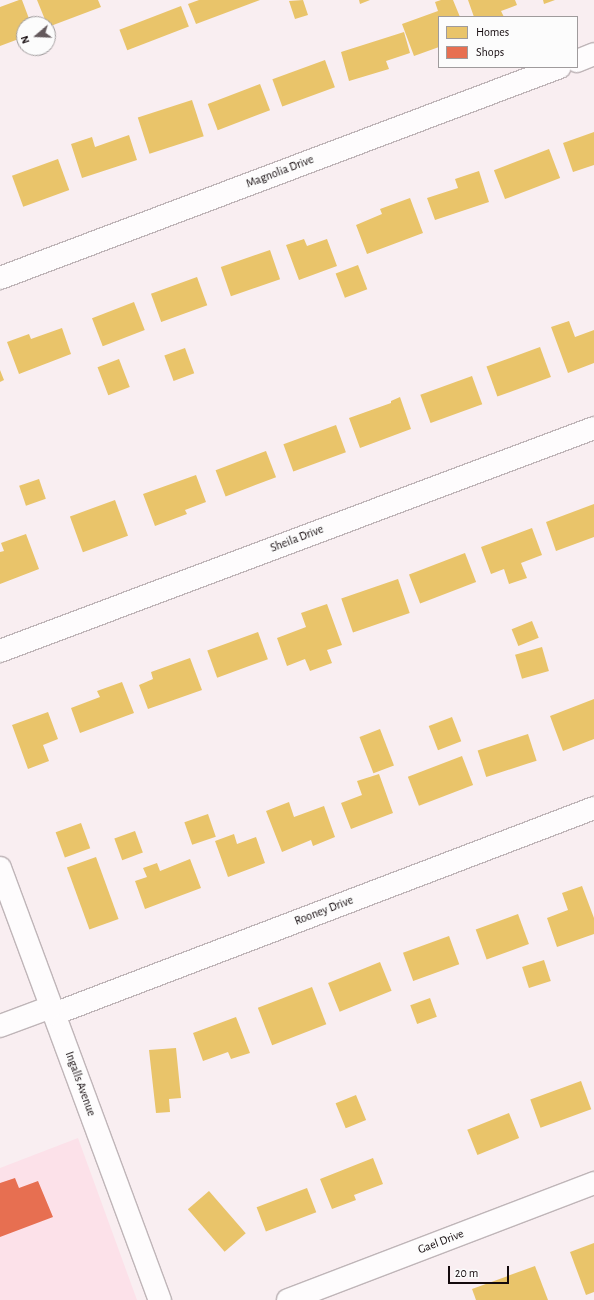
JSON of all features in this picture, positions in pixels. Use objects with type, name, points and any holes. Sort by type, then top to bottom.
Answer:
[{"type":"street","points":[[578,61],[594,54]]},
{"type":"street","name":"Magnolia Drive","points":[[0,278],[557,68]]},
{"type":"street","name":"Sheila Drive","points":[[0,651],[594,428]]},
{"type":"street","name":"Rooney Drive","points":[[0,1026],[53,1010],[594,808]]},
{"type":"street","name":"Ingalls Avenue","points":[[0,868],[160,1300]]},
{"type":"street","name":"Gael Drive","points":[[288,1300],[594,1183]]},
{"type":"shaded area","points":[[78,1138],[137,1300],[0,1300],[0,1168]]},
{"type":"building: Homes","points":[[22,0],[28,16],[16,16],[16,40],[0,46],[0,7]]},
{"type":"building: Homes","points":[[37,0],[98,0],[101,7],[56,24],[56,16],[44,16]]},
{"type":"building: Homes","points":[[199,0],[260,0],[196,24],[188,4]]},
{"type":"building: Homes","points":[[303,0],[308,15],[295,19],[289,1]]},
{"type":"building: Homes","points":[[359,0],[370,0],[360,4]]},
{"type":"building: Homes","points":[[441,0],[453,0],[460,16],[438,16],[438,47],[414,56],[402,24],[438,11],[435,2]]},
{"type":"building: Homes","points":[[468,0],[515,0],[517,5],[501,11],[504,16],[474,16]]},
{"type":"building: Homes","points":[[543,0],[555,0],[544,4]]},
{"type":"building: Homes","points":[[181,6],[189,27],[127,50],[119,30]]},
{"type":"building: Homes","points":[[404,32],[410,53],[386,61],[389,69],[349,81],[341,52]]},
{"type":"building: Homes","points":[[325,60],[335,87],[282,106],[272,79]]},
{"type":"building: Homes","points":[[260,84],[270,110],[218,130],[208,104]]},
{"type":"building: Homes","points":[[192,100],[204,136],[150,154],[138,118]]},
{"type":"building: Homes","points":[[594,132],[594,165],[573,172],[563,143]]},
{"type":"building: Homes","points":[[129,135],[137,160],[82,178],[71,144],[92,137],[95,147]]},
{"type":"building: Homes","points":[[549,149],[560,178],[505,199],[494,170]]},
{"type":"building: Homes","points":[[58,159],[69,190],[23,207],[12,176]]},
{"type":"building: Homes","points":[[479,171],[489,202],[435,220],[427,198],[458,188],[455,179]]},
{"type":"building: Homes","points":[[410,198],[423,233],[367,254],[356,225],[382,214],[380,209]]},
{"type":"building: Homes","points":[[304,239],[307,246],[327,239],[337,266],[299,280],[286,245]]},
{"type":"building: Homes","points":[[270,250],[280,279],[231,296],[221,267]]},
{"type":"building: Homes","points":[[358,265],[367,289],[345,298],[336,274]]},
{"type":"building: Homes","points":[[197,277],[207,305],[161,322],[151,294]]},
{"type":"building: Homes","points":[[134,302],[145,330],[103,346],[92,318]]},
{"type":"building: Homes","points":[[569,321],[575,337],[594,330],[594,363],[568,373],[551,327]]},
{"type":"building: Homes","points":[[62,328],[71,354],[19,374],[7,342],[29,334],[31,339]]},
{"type":"building: Homes","points":[[540,347],[551,377],[497,397],[486,366]]},
{"type":"building: Homes","points":[[185,348],[194,373],[174,381],[164,356]]},
{"type":"building: Homes","points":[[119,359],[130,387],[108,395],[98,367]]},
{"type":"building: Homes","points":[[0,370],[4,380],[0,382]]},
{"type":"building: Homes","points":[[472,376],[482,404],[431,423],[420,395]]},
{"type":"building: Homes","points":[[400,397],[411,429],[360,448],[349,418],[391,403],[391,401]]},
{"type":"building: Homes","points":[[336,425],[346,452],[293,471],[283,444]]},
{"type":"building: Homes","points":[[266,451],[276,477],[226,496],[216,470]]},
{"type":"building: Homes","points":[[196,475],[206,502],[185,510],[187,514],[155,526],[143,494]]},
{"type":"building: Homes","points":[[39,479],[46,499],[26,506],[19,486]]},
{"type":"building: Homes","points":[[115,500],[128,536],[83,552],[70,516]]},
{"type":"building: Homes","points":[[594,504],[594,537],[556,551],[546,522]]},
{"type":"building: Homes","points":[[532,528],[542,555],[521,563],[527,578],[509,584],[504,569],[491,574],[481,547]]},
{"type":"building: Homes","points":[[26,534],[39,569],[0,584],[0,552],[4,551],[1,543]]},
{"type":"building: Homes","points":[[465,553],[476,582],[420,603],[409,575]]},
{"type":"building: Homes","points":[[398,579],[410,613],[353,633],[341,599]]},
{"type":"building: Homes","points":[[327,604],[342,645],[327,650],[332,663],[310,671],[305,659],[287,666],[277,638],[306,627],[301,613]]},
{"type":"building: Homes","points":[[532,621],[539,638],[518,646],[512,629]]},
{"type":"building: Homes","points":[[258,632],[268,659],[217,678],[207,650]]},
{"type":"building: Homes","points":[[542,647],[549,671],[522,679],[515,655]]},
{"type":"building: Homes","points":[[190,658],[202,690],[148,709],[139,685],[153,679],[151,672]]},
{"type":"building: Homes","points":[[122,682],[134,713],[80,733],[71,708],[100,697],[97,691]]},
{"type":"building: Homes","points":[[594,699],[594,739],[563,751],[550,716]]},
{"type":"building: Homes","points":[[48,712],[58,739],[43,745],[49,761],[28,769],[12,725]]},
{"type":"building: Homes","points":[[452,717],[461,741],[438,750],[429,726]]},
{"type":"building: Homes","points":[[380,729],[394,765],[373,773],[359,737]]},
{"type":"building: Homes","points":[[528,734],[537,761],[486,777],[478,750]]},
{"type":"building: Homes","points":[[462,756],[473,785],[419,806],[408,777]]},
{"type":"building: Homes","points":[[379,774],[393,813],[351,829],[341,803],[362,795],[357,781]]},
{"type":"building: Homes","points":[[289,802],[294,817],[324,806],[335,837],[313,846],[311,840],[282,852],[266,811]]},
{"type":"building: Homes","points":[[208,814],[216,837],[192,845],[184,822]]},
{"type":"building: Homes","points":[[81,823],[90,848],[65,858],[56,832]]},
{"type":"building: Homes","points":[[135,831],[143,853],[122,860],[114,839]]},
{"type":"building: Homes","points":[[234,834],[237,844],[256,837],[265,863],[228,877],[215,841]]},
{"type":"building: Homes","points":[[96,857],[119,919],[89,930],[67,868]]},
{"type":"building: Homes","points":[[190,859],[201,888],[145,909],[135,881],[147,877],[143,868],[157,863],[160,871]]},
{"type":"building: Homes","points":[[582,886],[594,918],[594,934],[557,947],[547,918],[568,910],[562,893]]},
{"type":"building: Homes","points":[[518,914],[529,944],[487,959],[476,929]]},
{"type":"building: Homes","points":[[449,936],[459,964],[413,981],[403,953]]},
{"type":"building: Homes","points":[[544,960],[551,981],[529,988],[522,967]]},
{"type":"building: Homes","points":[[380,962],[392,991],[340,1012],[328,983]]},
{"type":"building: Homes","points":[[312,987],[326,1024],[272,1045],[258,1008]]},
{"type":"building: Homes","points":[[430,998],[437,1017],[417,1024],[410,1005]]},
{"type":"building: Homes","points":[[236,1017],[250,1053],[231,1059],[228,1052],[203,1061],[193,1033]]},
{"type":"building: Homes","points":[[176,1048],[181,1098],[169,1099],[170,1112],[156,1113],[149,1050]]},
{"type":"building: Homes","points":[[581,1081],[591,1109],[541,1128],[530,1099]]},
{"type":"building: Homes","points":[[356,1095],[366,1120],[346,1128],[336,1103]]},
{"type":"building: Homes","points":[[509,1113],[519,1138],[477,1155],[467,1130]]},
{"type":"building: Homes","points":[[373,1158],[383,1184],[354,1195],[356,1200],[332,1209],[320,1179]]},
{"type":"building: Homes","points":[[307,1188],[316,1212],[266,1232],[257,1207]]},
{"type":"building: Homes","points":[[209,1191],[246,1233],[225,1252],[188,1209]]},
{"type":"building: Homes","points":[[594,1243],[594,1292],[586,1295],[570,1252]]},
{"type":"building: Homes","points":[[535,1266],[548,1300],[476,1300],[472,1289]]},
{"type":"building: Shops","points":[[15,1178],[19,1188],[38,1181],[53,1217],[0,1237],[0,1183]]}]
